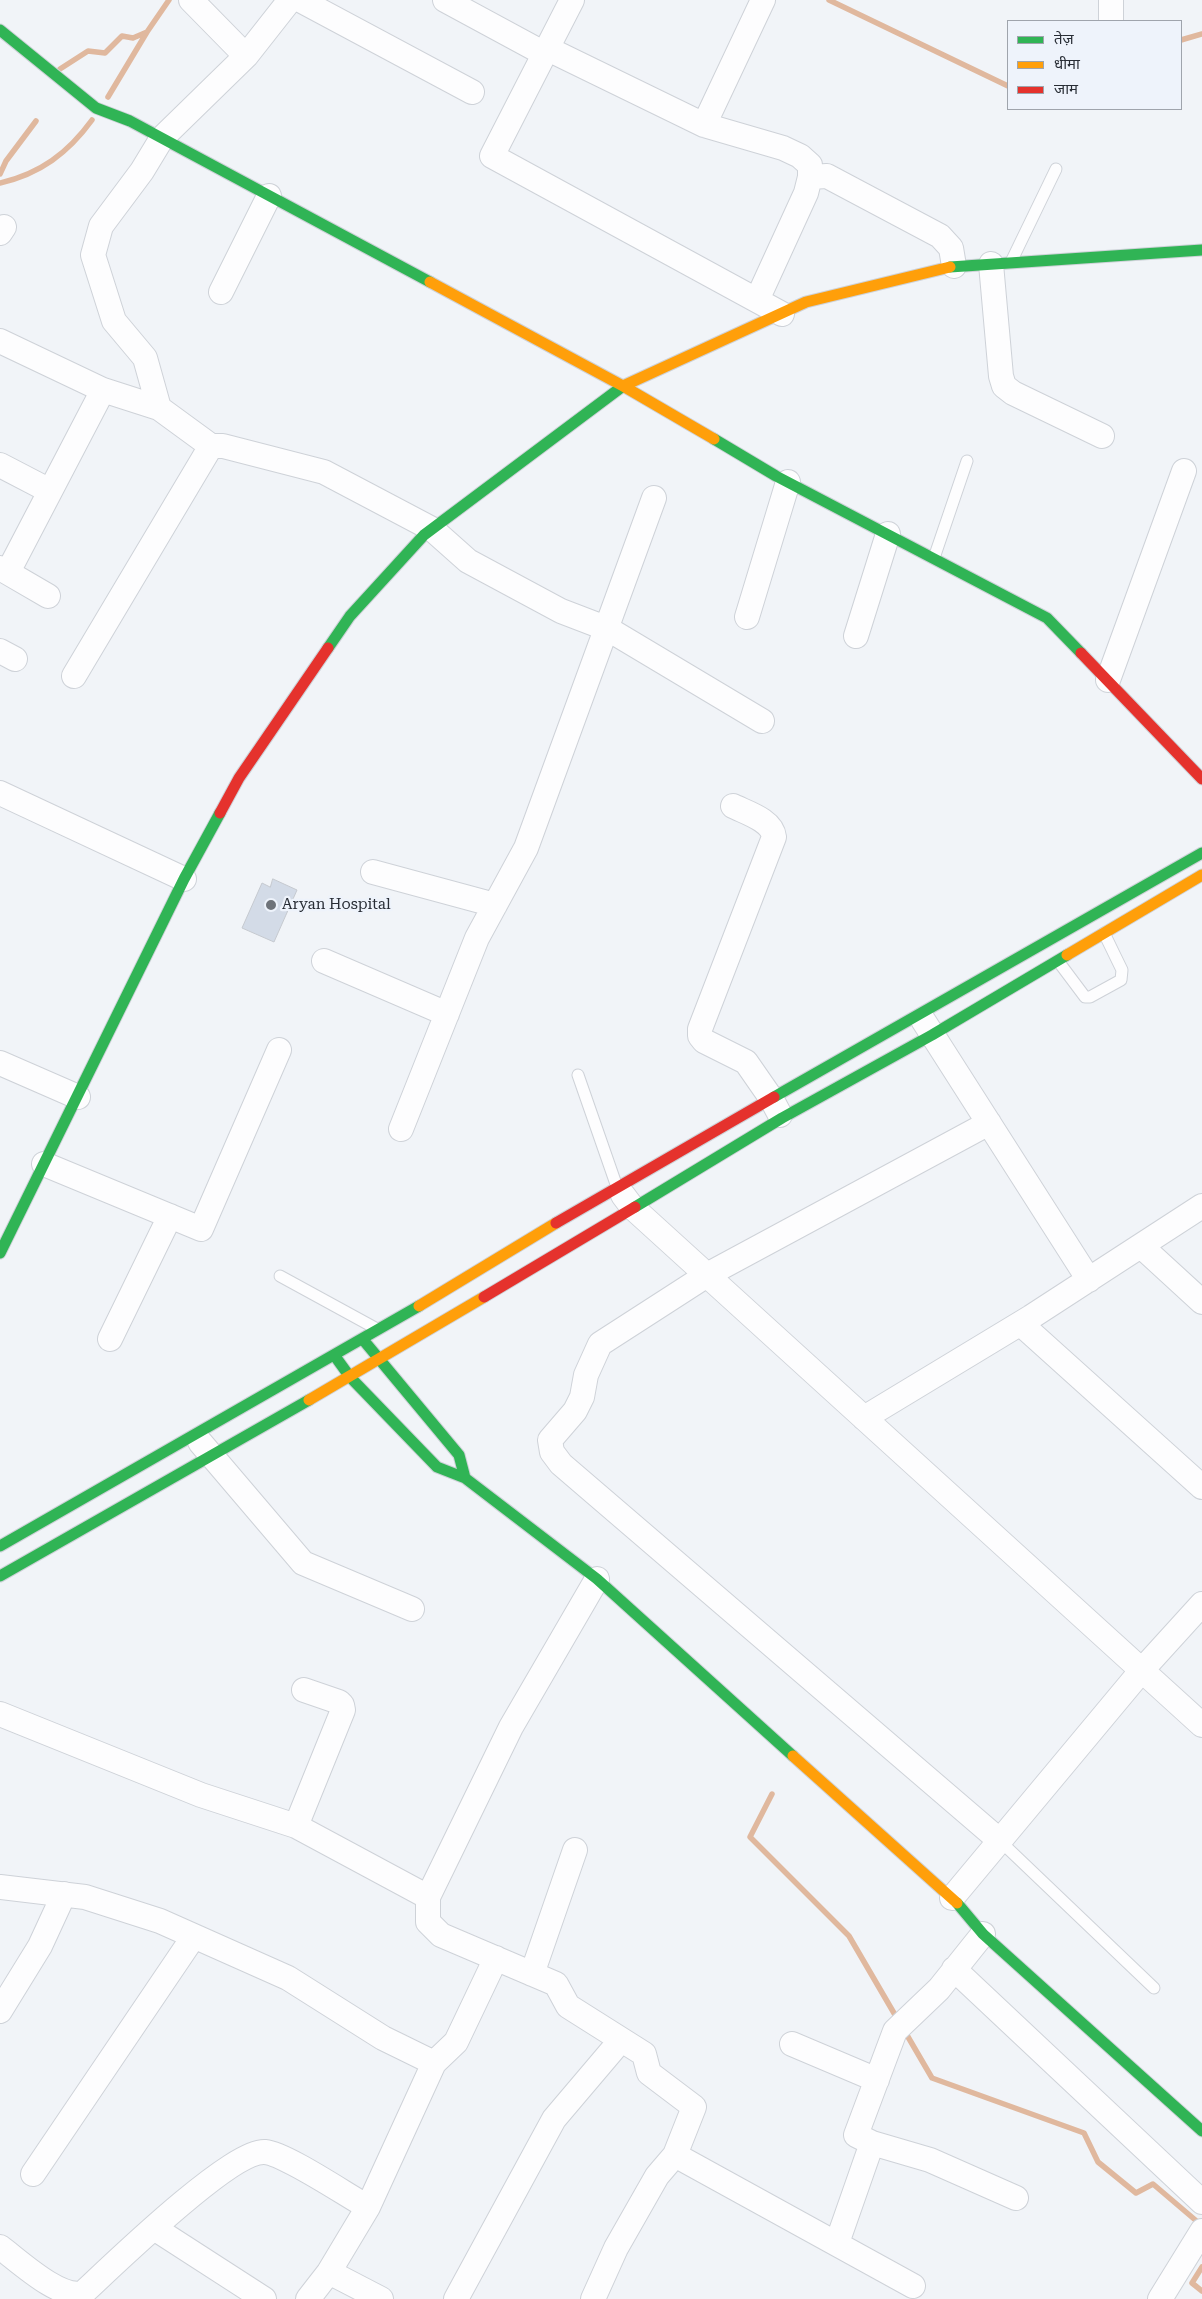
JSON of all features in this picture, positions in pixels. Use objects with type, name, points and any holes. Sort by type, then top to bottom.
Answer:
[{"type":"main road","points":[[0,30],[96,108],[130,121],[162,138],[623,386],[788,482],[1048,618],[1202,779]]},
{"type":"main road","points":[[0,1253],[184,880],[239,778],[350,616],[424,535],[623,386],[806,302],[954,266],[1202,250]]},
{"type":"main road","points":[[0,1546],[363,1340],[617,1187],[777,1108],[926,1025],[1045,942],[1202,853]]},
{"type":"main road","points":[[0,1576],[381,1359],[632,1207],[777,1108],[926,1025],[1058,962],[1202,876]]},
{"type":"main road","points":[[363,1340],[381,1359],[459,1455],[465,1478]]},
{"type":"main road","points":[[335,1356],[350,1377],[437,1467],[465,1478],[597,1579],[952,1898],[983,1934],[1202,2131]]},
{"type":"street","points":[[191,0],[246,56]]},
{"type":"street","points":[[160,408],[145,358],[114,321],[93,255],[101,226],[142,171],[162,138],[246,56],[290,0]]},
{"type":"street","points":[[300,0],[472,92]]},
{"type":"street","points":[[445,0],[545,50],[704,125],[783,148],[800,156],[810,165],[810,177],[806,193],[756,300]]},
{"type":"street","points":[[572,0],[492,156],[782,314]]},
{"type":"street","points":[[704,125],[763,0]]},
{"type":"street","points":[[1111,0],[1111,20]]},
{"type":"street","points":[[810,177],[827,176],[940,236],[951,248],[954,266]]},
{"type":"street","points":[[221,292],[269,196]]},
{"type":"street","points":[[1001,263],[1001,376],[1004,386],[1013,393],[1102,436]]},
{"type":"street","points":[[0,341],[103,390],[160,408],[211,446],[223,446],[324,472],[432,529],[468,561],[560,611],[608,629],[762,721]]},
{"type":"street","points":[[48,596],[4,570],[50,491],[103,390]]},
{"type":"street","points":[[74,676],[211,446]]},
{"type":"street","points":[[0,465],[50,491]]},
{"type":"street","points":[[1108,680],[1184,471]]},
{"type":"street","points":[[747,617],[788,482]]},
{"type":"street","points":[[401,1129],[477,938],[526,848],[608,629],[654,498]]},
{"type":"street","points":[[856,636],[888,534]]},
{"type":"street","points":[[0,793],[184,880]]},
{"type":"street","points":[[733,806],[769,824],[774,829],[774,836],[700,1030],[700,1036],[704,1041],[746,1062],[777,1108]]},
{"type":"street","points":[[373,872],[495,906]]},
{"type":"street","points":[[324,961],[447,1014]]},
{"type":"street","points":[[926,1025],[1089,1280]]},
{"type":"street","points":[[44,1164],[201,1229],[279,1050]]},
{"type":"street","points":[[0,1063],[78,1097]]},
{"type":"street","points":[[989,1123],[707,1275],[600,1344],[586,1375],[582,1397],[576,1411],[550,1440],[552,1452],[561,1464],[999,1840]]},
{"type":"street","points":[[617,1187],[632,1207],[1202,1725]]},
{"type":"street","points":[[864,1418],[1021,1324],[1202,1206]]},
{"type":"street","points":[[110,1338],[170,1216]]},
{"type":"street","points":[[1141,1246],[1202,1302]]},
{"type":"street","points":[[1021,1324],[1202,1486]]},
{"type":"street","points":[[195,1436],[209,1456],[303,1563],[412,1609]]},
{"type":"street","points":[[593,2299],[616,2248],[657,2176],[675,2155],[694,2107],[649,2073],[644,2054],[568,2006],[556,1984],[440,1935],[428,1922],[428,1897],[511,1727],[597,1579]]},
{"type":"street","points":[[952,1898],[1142,1670],[1202,1604]]},
{"type":"street","points":[[296,1826],[343,1710],[342,1704],[339,1702],[304,1690]]},
{"type":"street","points":[[0,1714],[201,1795],[296,1826],[428,1897]]},
{"type":"street","points":[[532,1974],[576,1850]]},
{"type":"street","points":[[0,1887],[85,1897],[160,1920],[288,1978],[383,2038],[434,2063]]},
{"type":"street","points":[[0,2011],[40,1946],[64,1894]]},
{"type":"street","points":[[983,1934],[939,1990],[901,2026],[877,2080],[856,2135],[872,2143],[930,2160],[1016,2198]]},
{"type":"street","points":[[33,2174],[194,1936]]},
{"type":"street","points":[[308,2299],[329,2272],[368,2208],[434,2063],[456,2042],[496,1958]]},
{"type":"street","points":[[954,1969],[1202,2202]]},
{"type":"street","points":[[456,2299],[554,2119],[621,2040]]},
{"type":"street","points":[[792,2044],[877,2080]]},
{"type":"street","points":[[837,2243],[872,2143]]},
{"type":"street","points":[[0,2246],[54,2288],[75,2295],[83,2293],[201,2188],[248,2156],[264,2152],[280,2156],[368,2208]]},
{"type":"street","points":[[675,2155],[913,2286]]},
{"type":"street","points":[[154,2228],[252,2296]]},
{"type":"street","points":[[1160,2299],[1200,2233]]},
{"type":"street","points":[[329,2272],[381,2299]]},
{"type":"lane","points":[[1001,263],[1056,169]]},
{"type":"lane","points":[[934,558],[967,461]]},
{"type":"lane","points":[[1045,942],[1085,997],[1090,997],[1121,980],[1122,970],[1093,914]]},
{"type":"lane","points":[[578,1075],[617,1187]]},
{"type":"lane","points":[[280,1276],[379,1330]]},
{"type":"lane","points":[[999,1840],[1154,1988]]},
{"type":"building","points":[[273,879],[297,890],[274,942],[242,928],[262,883],[270,887]]},
{"type":"waterway","points":[[108,97],[147,32],[169,0]]},
{"type":"waterway","points":[[829,0],[1007,86]]},
{"type":"waterway","points":[[60,69],[88,51],[105,53],[122,36],[133,38],[147,32]]},
{"type":"waterway","points":[[1182,40],[1202,34]]},
{"type":"waterway","points":[[0,183],[28,174],[52,160],[63,152],[92,120]]},
{"type":"waterway","points":[[0,174],[6,161],[36,121]]},
{"type":"waterway","points":[[772,1794],[750,1837],[849,1936],[898,2020]]},
{"type":"waterway","points":[[904,2030],[932,2078],[1084,2133],[1098,2162],[1136,2193],[1153,2184],[1200,2224]]},
{"type":"waterway","points":[[1202,2267],[1192,2283],[1202,2291]]},
{"type":"traffic: fast","points":[[0,30],[96,108],[130,121],[430,282]]},
{"type":"traffic: fast","points":[[950,267],[1202,250]]},
{"type":"traffic: fast","points":[[328,648],[350,616],[424,535],[623,386]]},
{"type":"traffic: fast","points":[[714,439],[776,476],[1047,618],[1081,653]]},
{"type":"traffic: fast","points":[[0,1253],[184,879],[220,813]]},
{"type":"traffic: fast","points":[[774,1097],[1202,853]]},
{"type":"traffic: fast","points":[[635,1207],[782,1118],[932,1035],[1067,955]]},
{"type":"traffic: fast","points":[[0,1546],[419,1306]]},
{"type":"traffic: fast","points":[[365,1342],[459,1455],[465,1478]]},
{"type":"traffic: fast","points":[[337,1359],[350,1377],[437,1467],[465,1478],[597,1579],[793,1756]]},
{"type":"traffic: fast","points":[[0,1576],[309,1400]]},
{"type":"traffic: fast","points":[[957,1903],[983,1934],[1202,2131]]},
{"type":"traffic: slow","points":[[623,386],[806,302],[950,267]]},
{"type":"traffic: slow","points":[[430,282],[623,386],[714,439]]},
{"type":"traffic: slow","points":[[1067,955],[1202,875]]},
{"type":"traffic: slow","points":[[419,1306],[556,1223]]},
{"type":"traffic: slow","points":[[309,1400],[484,1297]]},
{"type":"traffic: slow","points":[[793,1756],[957,1903]]},
{"type":"traffic: jam","points":[[220,813],[239,778],[328,648]]},
{"type":"traffic: jam","points":[[1081,653],[1202,779]]},
{"type":"traffic: jam","points":[[556,1223],[774,1097]]},
{"type":"traffic: jam","points":[[484,1297],[635,1207]]},
{"type":"place","name":"Aryan Hospital","points":[[271,905]]}]
